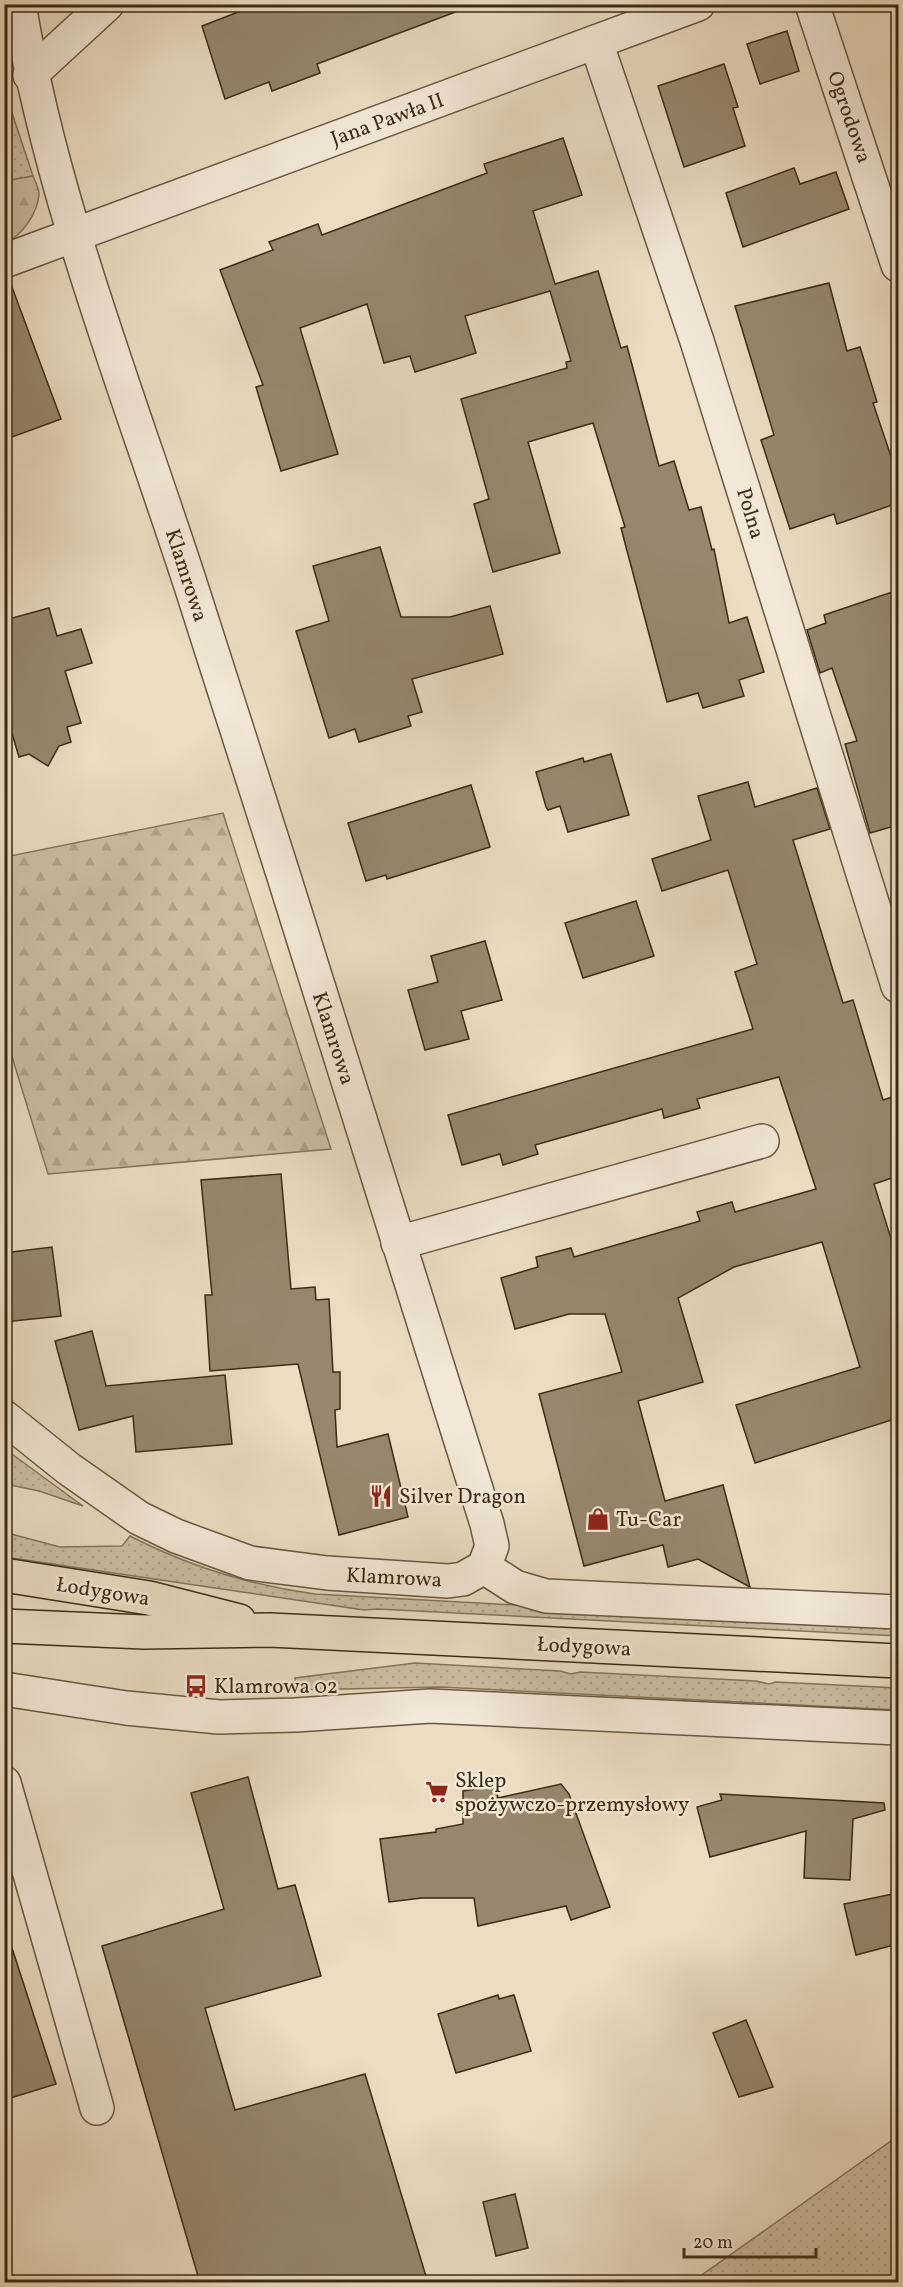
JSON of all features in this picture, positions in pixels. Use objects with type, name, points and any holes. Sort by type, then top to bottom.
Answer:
[{"type":"main road","name":"Łodygowa","points":[[4,1575],[149,1598],[270,1630]]},
{"type":"main road","name":"Łodygowa","points":[[4,1626],[144,1632],[270,1630],[898,1661]]},
{"type":"street","name":"Klamrowa","points":[[4,1417],[69,1469],[139,1518],[176,1536],[250,1563],[327,1574],[448,1581],[463,1579],[484,1567],[492,1546],[399,1243],[192,589],[75,234],[30,75],[19,4]]},
{"type":"street","points":[[30,75],[107,4]]},
{"type":"street","name":"Jana Pawła II","points":[[4,261],[698,4]]},
{"type":"street","name":"Ogrodowa","points":[[812,4],[898,265]]},
{"type":"street","name":"Polna","points":[[597,42],[697,341],[898,986]]},
{"type":"street","points":[[399,1243],[762,1141]]},
{"type":"street","points":[[484,1567],[515,1587],[546,1596],[898,1612]]},
{"type":"street","points":[[4,1689],[126,1708],[219,1716],[296,1715],[430,1706],[898,1728]]},
{"type":"street","points":[[4,1783],[98,2108]]},
{"type":"green space","points":[[4,80],[7,98],[33,176],[5,181]]},
{"type":"green space","points":[[33,176],[39,192],[36,208],[23,229],[5,242],[5,181]]},
{"type":"green space","points":[[223,813],[331,1149],[48,1174],[5,1034],[5,857]]},
{"type":"green space","points":[[5,1449],[83,1506],[39,1491],[5,1484]]},
{"type":"green space","points":[[11,1534],[60,1547],[122,1546],[130,1536],[175,1557],[220,1573],[267,1586],[315,1594],[898,1626],[898,1636],[364,1610],[5,1557],[4,1535]]},
{"type":"green space","points":[[415,1663],[560,1671],[571,1674],[580,1672],[756,1681],[769,1684],[776,1682],[898,1688],[898,1710],[440,1687],[295,1690],[295,1678]]},
{"type":"green space","points":[[898,2136],[898,2275],[888,2282],[692,2282]]},
{"type":"building","points":[[259,4],[465,4],[466,8],[317,64],[320,73],[272,91],[269,82],[225,99],[202,26]]},
{"type":"building","points":[[787,31],[799,71],[760,84],[747,44]]},
{"type":"building","points":[[724,64],[738,107],[733,108],[745,146],[684,167],[658,86]]},
{"type":"building","points":[[563,138],[582,195],[533,211],[555,284],[598,271],[621,348],[627,346],[659,466],[674,461],[689,510],[701,507],[712,550],[714,549],[729,623],[747,617],[764,672],[739,680],[744,696],[703,708],[698,693],[667,702],[621,528],[625,527],[593,423],[528,442],[560,553],[493,572],[474,504],[489,499],[461,399],[567,368],[566,362],[571,361],[550,291],[465,316],[476,353],[415,372],[410,356],[384,363],[367,304],[300,328],[338,454],[281,471],[256,387],[263,385],[220,270],[273,250],[269,242],[318,224],[322,235],[487,173],[484,164]]},
{"type":"building","points":[[794,168],[800,184],[836,172],[849,209],[743,247],[726,193]]},
{"type":"building","points":[[4,279],[9,279],[61,419],[4,440]]},
{"type":"building","points":[[829,283],[847,351],[860,347],[877,402],[873,403],[898,477],[898,503],[837,524],[834,514],[790,529],[761,440],[774,435],[735,306]]},
{"type":"building","points":[[380,547],[401,617],[450,617],[490,606],[503,654],[412,679],[422,712],[408,716],[411,726],[359,742],[355,729],[329,738],[296,631],[329,621],[313,566]]},
{"type":"building","points":[[898,590],[898,825],[870,833],[845,744],[857,741],[832,668],[820,673],[807,630],[826,623],[824,615]]},
{"type":"building","points":[[49,608],[57,636],[81,629],[92,663],[65,671],[81,723],[67,727],[71,742],[59,746],[48,766],[29,754],[19,757],[5,710],[5,620]]},
{"type":"building","points":[[611,754],[629,815],[568,832],[560,806],[548,810],[546,807],[536,772],[583,758],[584,762]]},
{"type":"building","points":[[748,782],[755,807],[817,788],[830,829],[793,840],[843,1003],[853,1000],[883,1100],[898,1095],[898,1176],[874,1184],[898,1261],[898,1418],[755,1463],[736,1405],[860,1367],[822,1242],[734,1267],[678,1298],[703,1382],[638,1401],[665,1501],[723,1485],[750,1587],[698,1559],[668,1567],[663,1545],[584,1566],[539,1394],[622,1372],[605,1314],[569,1314],[515,1329],[501,1278],[538,1267],[536,1257],[571,1248],[574,1257],[700,1221],[697,1212],[732,1202],[735,1212],[816,1189],[779,1077],[697,1099],[700,1108],[664,1118],[662,1109],[535,1145],[538,1154],[503,1165],[500,1154],[462,1165],[448,1115],[753,1029],[735,972],[757,964],[728,870],[662,891],[652,859],[711,840],[698,796]]},
{"type":"building","points":[[471,785],[490,847],[387,879],[386,875],[366,881],[348,823]]},
{"type":"building","points":[[636,901],[654,956],[583,978],[565,923]]},
{"type":"building","points":[[485,941],[502,1000],[461,1011],[469,1039],[425,1050],[408,990],[438,982],[431,956]]},
{"type":"building","points":[[281,1174],[291,1289],[315,1287],[316,1300],[329,1299],[333,1372],[340,1372],[340,1409],[335,1410],[337,1447],[388,1434],[408,1517],[339,1535],[298,1364],[210,1371],[205,1295],[212,1295],[201,1180]]},
{"type":"building","points":[[52,1247],[61,1316],[4,1322],[4,1253]]},
{"type":"building","points":[[92,1331],[106,1386],[225,1375],[232,1444],[136,1452],[133,1416],[79,1430],[55,1341]]},
{"type":"building","points":[[248,1777],[278,1889],[295,1885],[321,1976],[205,2008],[235,2110],[365,2074],[428,2283],[200,2283],[102,1946],[224,1909],[191,1793]]},
{"type":"building","points":[[561,1784],[569,1794],[610,1907],[571,1920],[566,1906],[478,1926],[474,1898],[422,1898],[389,1902],[380,1839],[436,1832],[436,1829],[463,1824],[463,1791],[496,1786],[498,1798]]},
{"type":"building","points":[[720,1794],[884,1803],[885,1810],[853,1819],[850,1880],[804,1878],[806,1831],[710,1857],[697,1807],[722,1800]]},
{"type":"building","points":[[898,1893],[898,1944],[856,1955],[844,1904]]},
{"type":"building","points":[[12,1948],[56,2084],[4,2100],[4,1949]]},
{"type":"building","points":[[498,1995],[499,1999],[514,1995],[531,2051],[456,2073],[438,2014]]},
{"type":"building","points":[[746,2020],[773,2087],[739,2097],[713,2033]]},
{"type":"building","points":[[515,2194],[528,2248],[496,2256],[483,2202]]},
{"type":"place","name":"Silver Dragon","points":[[381,1496]]},
{"type":"place","name":"Tu-Car","points":[[598,1519]]},
{"type":"place","name":"Klamrowa 02","points":[[196,1686]]},
{"type":"place","name":"Sklep spożywczo-przemysłowy","points":[[437,1792]]}]
